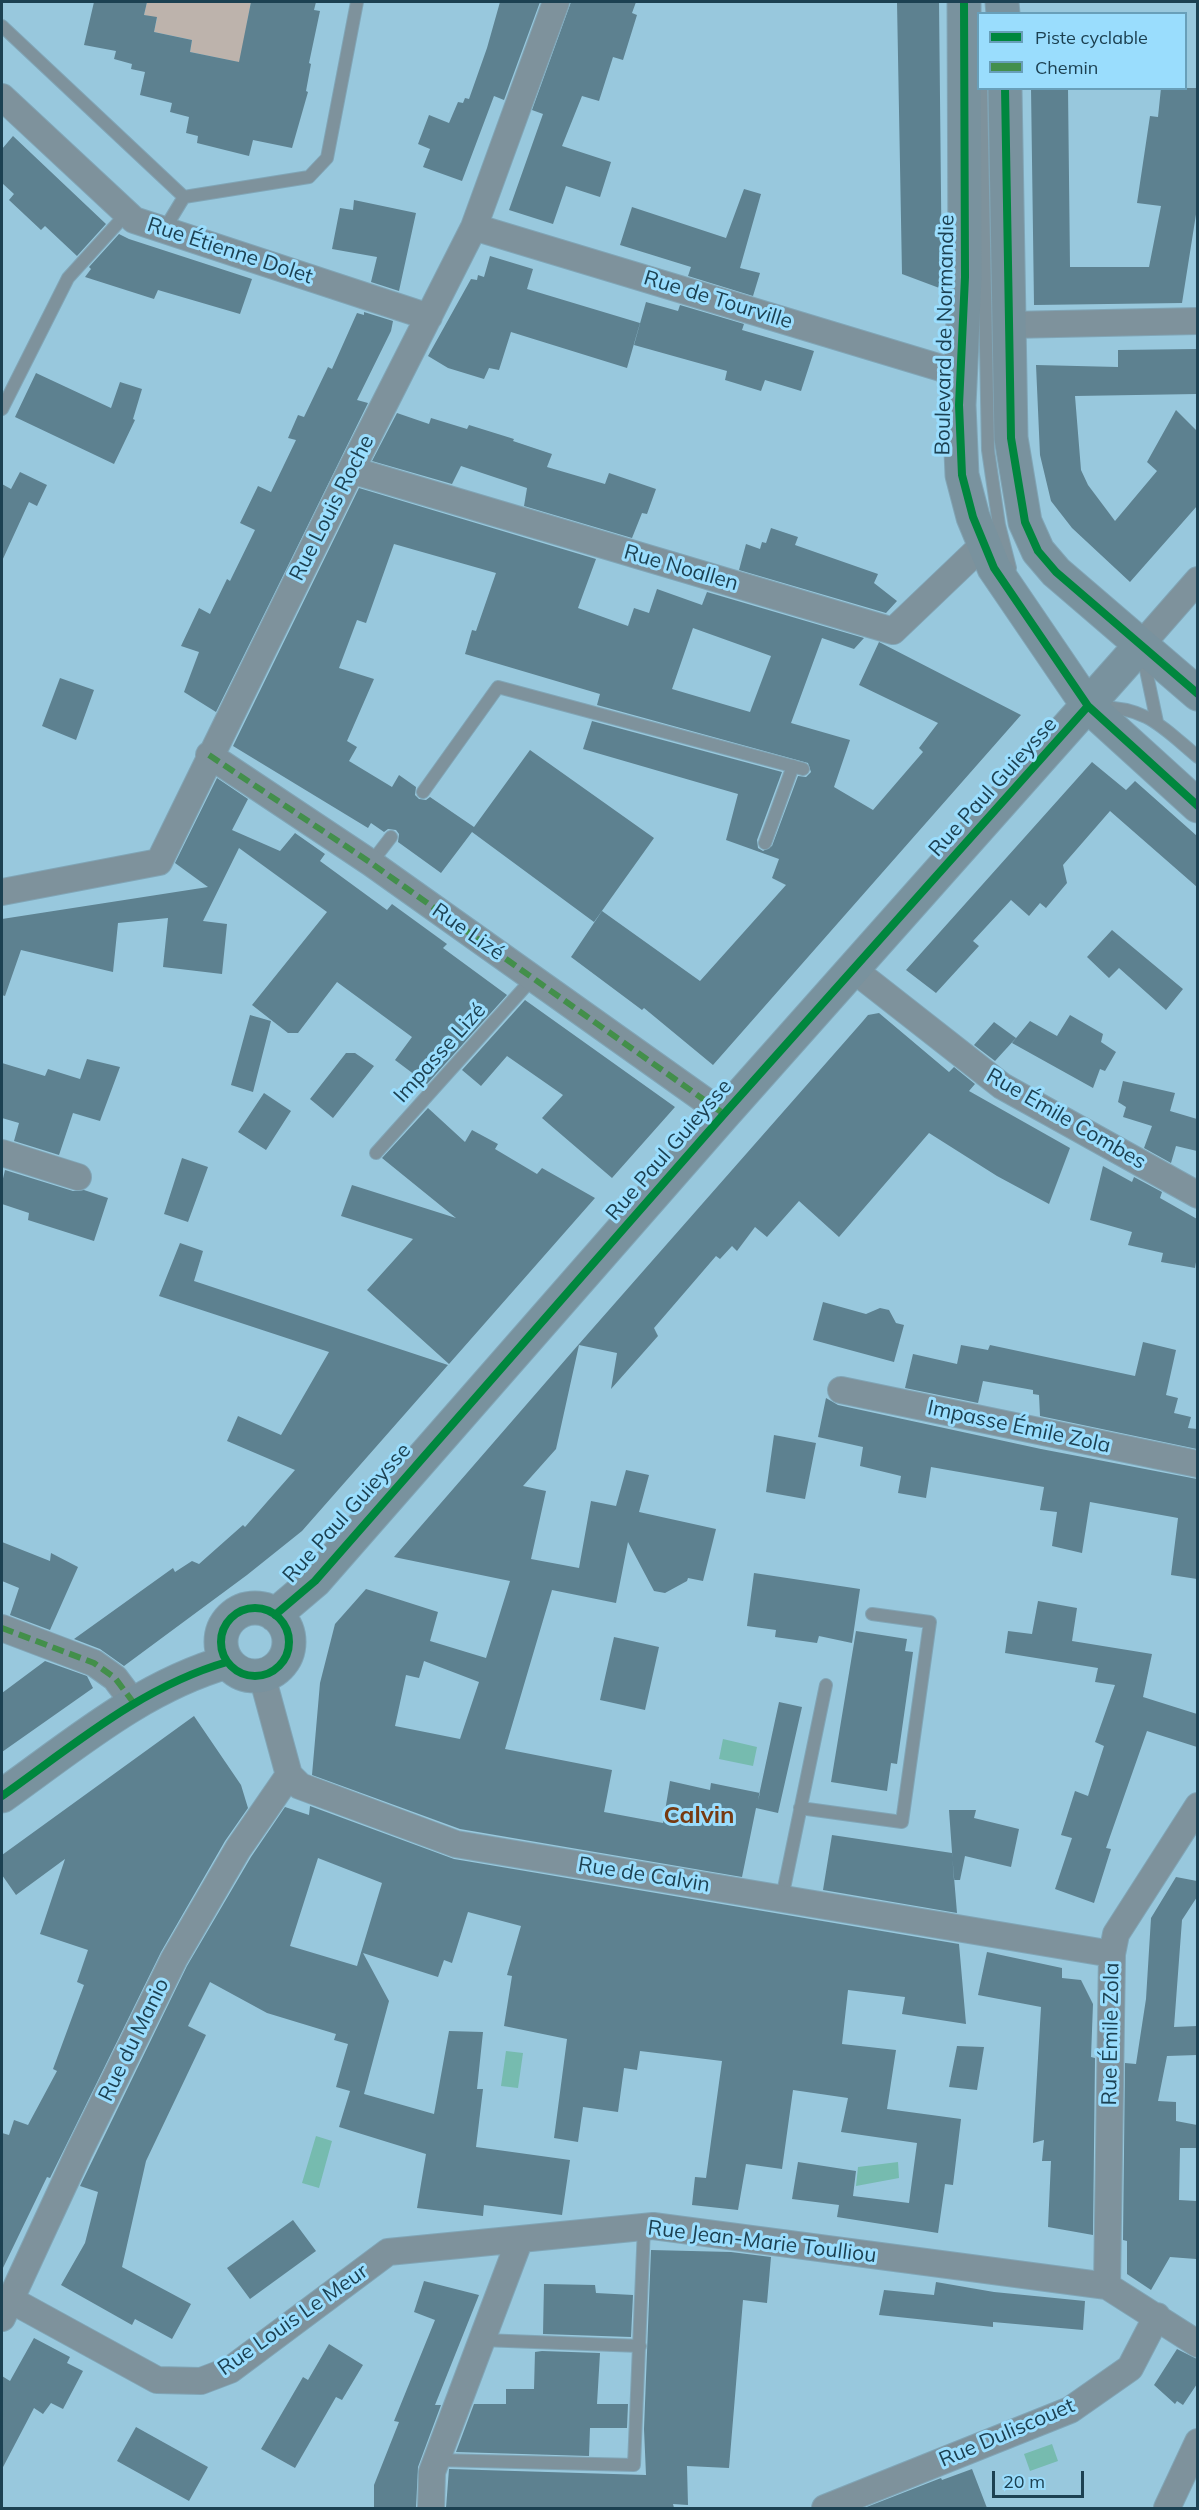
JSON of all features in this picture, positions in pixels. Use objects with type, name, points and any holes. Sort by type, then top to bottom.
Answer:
[{"type":"main road","name":"Boulevard de Normandie","points":[[964,2],[965,277],[959,405],[962,476],[983,544],[994,568],[1088,706],[1197,806]]},
{"type":"main road","points":[[1005,90],[1011,438],[1024,522],[1038,551],[1056,572],[1197,694]]},
{"type":"main road","name":"Rue Paul Guieysse","points":[[275,1615],[315,1581],[724,1114],[1141,645]]},
{"type":"main road","points":[[261,1608],[275,1615],[285,1627],[289,1642],[286,1657],[276,1669],[262,1676],[249,1676],[237,1671],[227,1662],[221,1647],[222,1631],[231,1618],[245,1609],[261,1608]]},
{"type":"main road","points":[[2,1796],[133,1702],[191,1673],[227,1662]]},
{"type":"street","name":"Rue Louis Roche","points":[[2,892],[159,862],[209,755],[474,227],[556,2]]},
{"type":"street","name":"Rue Étienne Dolet","points":[[2,97],[134,220],[429,317]]},
{"type":"street","name":"Rue de Tourville","points":[[474,227],[961,374]]},
{"type":"street","points":[[1010,325],[1197,321]]},
{"type":"street","name":"Rue Noallen","points":[[351,470],[893,631],[983,544]]},
{"type":"street","name":"Rue Paul Guieysse","points":[[1141,645],[1197,580]]},
{"type":"street","name":"Rue Lizé","points":[[209,755],[371,864],[724,1114]]},
{"type":"street","name":"Rue Émile Combes","points":[[854,970],[1002,1086],[1197,1195]]},
{"type":"street","points":[[2,1153],[78,1177]]},
{"type":"street","name":"Impasse Émile Zola","points":[[841,1390],[1197,1464]]},
{"type":"street","points":[[2,1628],[94,1664],[115,1678],[133,1702]]},
{"type":"street","points":[[262,1676],[289,1775]]},
{"type":"street","name":"Rue de Calvin","points":[[289,1775],[300,1786],[456,1844],[1112,1954]]},
{"type":"street","name":"Rue du Manio","points":[[6,2309],[79,2152],[174,1959],[238,1849],[289,1775]]},
{"type":"street","name":"Rue Émile Zola","points":[[1107,2286],[1112,1954],[1116,1934],[1197,1806]]},
{"type":"street","name":"Rue Jean-Marie Toulliou","points":[[520,2239],[653,2226],[1107,2286]]},
{"type":"street","points":[[431,2508],[432,2472],[520,2239]]},
{"type":"street","name":"Rue Louis Le Meur","points":[[6,2309],[158,2380],[201,2381],[230,2370],[388,2252],[520,2239]]},
{"type":"street","points":[[1107,2286],[1157,2316],[1197,2344]]},
{"type":"street","name":"Rue Duliscouet","points":[[825,2508],[1070,2410],[1130,2367],[1157,2316]]},
{"type":"street","points":[[1167,2508],[1197,2442]]},
{"type":"lane","points":[[164,230],[184,197],[309,177],[327,158],[357,2]]},
{"type":"lane","points":[[2,26],[184,197]]},
{"type":"lane","points":[[981,90],[988,450],[999,525],[1017,600]]},
{"type":"lane","points":[[2,409],[68,278],[127,213]]},
{"type":"lane","points":[[1141,645],[1157,722]]},
{"type":"lane","points":[[423,792],[498,687],[798,768],[765,843]]},
{"type":"lane","points":[[1088,706],[1125,707],[1157,722],[1197,757]]},
{"type":"lane","points":[[371,864],[391,837]]},
{"type":"lane","name":"Impasse Lizé","points":[[376,1153],[533,978]]},
{"type":"lane","points":[[800,1809],[902,1822],[930,1622],[872,1614]]},
{"type":"lane","points":[[782,1898],[826,1685]]},
{"type":"lane","points":[[437,2460],[634,2465],[644,2227]]},
{"type":"lane","points":[[482,2340],[640,2346]]},
{"type":"shaded area","points":[[147,2],[251,2],[247,23],[257,66],[190,52],[192,40],[154,32],[157,18],[144,15]]},
{"type":"shaded area","points":[[723,1739],[757,1747],[753,1766],[719,1759]]},
{"type":"shaded area","points":[[506,2051],[523,2053],[518,2088],[501,2086]]},
{"type":"shaded area","points":[[316,2136],[332,2141],[319,2188],[302,2183]]},
{"type":"shaded area","points":[[898,2162],[899,2178],[856,2186],[858,2167]]},
{"type":"shaded area","points":[[1052,2444],[1058,2461],[1030,2471],[1024,2454]]},
{"type":"building","points":[[94,2],[147,2],[144,15],[157,17],[154,32],[192,40],[190,52],[239,62],[251,2],[316,2],[314,10],[320,11],[309,63],[311,64],[306,91],[308,92],[292,148],[253,140],[249,156],[197,143],[198,136],[186,133],[189,117],[170,112],[172,103],[140,95],[145,72],[131,69],[132,64],[114,59],[116,51],[84,45]]},
{"type":"building","points":[[500,2],[540,2],[504,100],[494,96],[462,181],[423,167],[430,149],[418,144],[429,115],[449,123],[458,102],[463,103],[465,98],[469,99]]},
{"type":"building","points":[[571,2],[636,2],[632,13],[637,15],[623,60],[613,57],[599,101],[582,96],[562,146],[611,162],[600,197],[566,186],[553,224],[509,210],[543,114],[532,110]]},
{"type":"building","points":[[897,2],[939,2],[942,289],[902,274]]},
{"type":"building","points":[[1197,88],[1197,208],[1182,303],[1034,305],[1031,90],[1068,90],[1070,267],[1149,267],[1161,206],[1137,203],[1150,116],[1158,117],[1161,90]]},
{"type":"building","points":[[13,136],[106,224],[77,256],[45,226],[41,230],[9,200],[14,194],[2,183],[2,149]]},
{"type":"building","points":[[744,189],[761,194],[740,268],[760,273],[753,296],[688,276],[691,267],[620,245],[632,207],[726,238]]},
{"type":"building","points":[[354,200],[416,213],[399,291],[371,282],[377,257],[332,249],[340,208],[353,210]]},
{"type":"building","points":[[119,234],[252,279],[240,314],[158,290],[154,299],[85,277],[91,269],[89,267]]},
{"type":"building","points":[[490,256],[533,269],[527,289],[640,323],[627,368],[511,332],[499,370],[489,368],[484,379],[448,368],[428,356],[471,279],[477,280],[478,275],[484,277]]},
{"type":"building","points":[[646,302],[678,311],[680,305],[744,324],[742,330],[814,351],[801,391],[765,380],[761,391],[725,380],[727,371],[634,345]]},
{"type":"building","points":[[364,312],[393,321],[391,331],[357,400],[368,403],[216,712],[184,692],[199,652],[181,646],[199,608],[210,614],[227,579],[230,581],[255,530],[240,523],[258,486],[271,492],[296,440],[288,438],[298,415],[304,417],[328,367],[332,369],[357,313],[364,315]]},
{"type":"building","points":[[1197,349],[1197,394],[1075,396],[1081,470],[1088,485],[1115,521],[1157,471],[1147,462],[1176,410],[1197,431],[1197,506],[1130,582],[1072,528],[1051,501],[1040,455],[1036,365],[1118,367],[1118,350]]},
{"type":"building","points":[[36,373],[111,408],[120,382],[142,389],[133,419],[135,420],[114,464],[15,417]]},
{"type":"building","points":[[397,413],[429,424],[431,418],[467,429],[469,425],[514,439],[513,441],[552,454],[547,467],[605,484],[609,473],[656,489],[647,514],[642,513],[632,538],[524,506],[527,488],[461,466],[452,484],[372,461]]},
{"type":"building","points":[[20,472],[47,485],[37,506],[29,502],[2,561],[2,484],[11,489]]},
{"type":"building","points":[[359,488],[596,559],[578,608],[628,626],[634,608],[649,613],[657,589],[702,605],[707,592],[864,638],[854,649],[822,638],[791,723],[850,740],[834,787],[873,810],[923,752],[919,748],[938,723],[859,685],[879,642],[1021,715],[713,1065],[644,1008],[642,1010],[571,957],[602,911],[700,981],[786,885],[772,878],[779,859],[726,840],[738,794],[583,749],[592,721],[782,772],[757,840],[758,848],[763,851],[772,846],[798,776],[806,777],[811,772],[808,763],[597,705],[600,694],[465,654],[472,630],[476,631],[496,573],[394,544],[366,623],[357,620],[339,668],[374,679],[347,741],[357,747],[349,761],[392,787],[399,775],[416,787],[415,795],[419,799],[426,800],[430,797],[474,827],[530,750],[654,838],[594,922],[472,832],[441,873],[398,842],[399,834],[396,830],[388,829],[384,832],[371,823],[368,828],[233,746]],"holes":[[[693,628],[771,656],[750,712],[672,689]]]},
{"type":"building","points":[[771,528],[798,537],[795,545],[878,574],[874,583],[897,601],[886,613],[739,570],[746,544],[760,549],[762,542],[766,543]]},
{"type":"building","points":[[60,678],[94,690],[76,740],[42,726]]},
{"type":"building","points":[[1092,762],[1126,790],[1135,781],[1197,836],[1197,887],[1110,811],[1063,865],[1067,883],[1046,908],[1040,903],[1029,916],[1011,900],[973,941],[979,946],[936,993],[906,970]]},
{"type":"building","points":[[217,778],[248,799],[232,830],[280,851],[295,833],[325,854],[320,861],[387,910],[392,904],[447,944],[443,948],[507,995],[427,1084],[395,1060],[412,1037],[337,982],[298,1033],[288,1033],[252,1005],[327,912],[239,848],[203,921],[227,924],[222,974],[163,967],[168,918],[118,923],[113,972],[21,950],[5,996],[2,995],[2,919],[208,887],[175,863]]},
{"type":"building","points":[[1112,930],[1183,989],[1166,1010],[1119,968],[1109,978],[1087,957]]},
{"type":"building","points":[[525,1000],[675,1107],[612,1178],[542,1118],[563,1095],[507,1056],[481,1086],[462,1070]]},
{"type":"building","points":[[879,1013],[949,1072],[954,1067],[975,1084],[969,1091],[1070,1148],[1049,1204],[997,1176],[929,1133],[839,1237],[799,1201],[767,1237],[755,1227],[737,1251],[732,1246],[720,1259],[716,1256],[654,1328],[658,1336],[611,1389],[617,1353],[579,1345],[556,1449],[523,1486],[546,1491],[531,1559],[579,1568],[591,1501],[616,1506],[626,1470],[649,1475],[639,1512],[716,1529],[703,1581],[688,1578],[687,1581],[665,1593],[654,1591],[628,1542],[616,1603],[552,1590],[505,1749],[612,1770],[604,1812],[663,1823],[670,1781],[710,1790],[711,1783],[760,1793],[779,1702],[802,1707],[778,1813],[756,1808],[742,1877],[460,1829],[312,1775],[320,1683],[335,1624],[366,1589],[438,1612],[430,1641],[486,1658],[510,1581],[394,1557],[579,1344],[868,1015]],"holes":[[[424,1661],[479,1682],[460,1739],[395,1726],[406,1675],[419,1678]]]},
{"type":"building","points":[[250,1015],[271,1021],[253,1092],[231,1085]]},
{"type":"building","points":[[1070,1015],[1103,1034],[1101,1042],[1116,1052],[1105,1071],[1100,1069],[1093,1088],[1012,1043],[1030,1021],[1057,1036]]},
{"type":"building","points":[[994,1022],[1016,1038],[995,1061],[974,1045]]},
{"type":"building","points":[[346,1053],[355,1053],[374,1066],[333,1118],[310,1099]]},
{"type":"building","points":[[87,1059],[120,1067],[100,1121],[73,1113],[59,1155],[14,1141],[19,1123],[2,1118],[2,1063],[45,1076],[48,1069],[80,1079]]},
{"type":"building","points":[[1123,1081],[1175,1093],[1170,1111],[1197,1119],[1197,1151],[1176,1146],[1171,1163],[1144,1148],[1152,1126],[1123,1117],[1126,1107],[1118,1102]]},
{"type":"building","points":[[264,1093],[291,1111],[266,1150],[238,1132]]},
{"type":"building","points":[[428,1108],[465,1142],[472,1130],[498,1144],[495,1149],[537,1174],[542,1168],[595,1198],[449,1364],[367,1290],[413,1239],[341,1216],[352,1185],[456,1218],[382,1158]]},
{"type":"building","points":[[182,1158],[208,1167],[188,1222],[164,1214]]},
{"type":"building","points":[[1103,1166],[1132,1182],[1134,1177],[1162,1192],[1160,1198],[1197,1219],[1195,1268],[1161,1262],[1163,1253],[1128,1245],[1132,1232],[1090,1220]]},
{"type":"building","points":[[5,1170],[73,1191],[84,1190],[108,1198],[94,1241],[28,1220],[29,1213],[2,1204],[2,1183]]},
{"type":"building","points":[[180,1243],[203,1251],[194,1281],[448,1365],[302,1531],[247,1575],[124,1666],[100,1649],[74,1639],[173,1568],[175,1572],[192,1561],[199,1564],[243,1525],[245,1527],[295,1470],[227,1441],[238,1416],[281,1435],[329,1352],[159,1296]]},
{"type":"building","points":[[823,1302],[866,1314],[880,1308],[889,1310],[896,1323],[904,1325],[894,1362],[813,1340]]},
{"type":"building","points":[[1143,1342],[1176,1350],[1166,1395],[1178,1398],[1174,1413],[1191,1417],[1188,1428],[1197,1429],[1197,1449],[1040,1416],[1039,1395],[1033,1394],[1033,1390],[983,1381],[978,1403],[905,1388],[913,1354],[957,1364],[961,1345],[988,1350],[990,1345],[1135,1376]]},
{"type":"building","points":[[826,1398],[838,1405],[1041,1449],[1197,1479],[1197,1579],[1171,1575],[1178,1518],[1090,1502],[1082,1553],[1052,1546],[1057,1512],[1040,1510],[1044,1487],[931,1467],[926,1498],[898,1493],[901,1476],[860,1466],[863,1447],[818,1437]]},
{"type":"building","points":[[774,1435],[816,1443],[805,1499],[766,1492]]},
{"type":"building","points":[[2,1542],[50,1561],[51,1553],[78,1567],[50,1630],[10,1615],[19,1588],[2,1581]]},
{"type":"building","points":[[754,1573],[860,1589],[852,1643],[819,1636],[817,1643],[775,1637],[776,1630],[747,1626]]},
{"type":"building","points":[[1038,1601],[1077,1608],[1072,1641],[1152,1654],[1143,1697],[1197,1714],[1197,1747],[1147,1731],[1106,1848],[1111,1849],[1094,1903],[1055,1889],[1072,1838],[1061,1835],[1075,1791],[1088,1796],[1104,1746],[1095,1742],[1115,1685],[1095,1682],[1098,1668],[1005,1653],[1008,1631],[1032,1634]]},
{"type":"building","points":[[856,1631],[907,1639],[905,1651],[913,1652],[897,1764],[891,1763],[887,1791],[831,1782]]},
{"type":"building","points":[[614,1637],[659,1647],[645,1710],[600,1700]]},
{"type":"building","points":[[45,1661],[87,1676],[93,1688],[2,1752],[2,1693]]},
{"type":"building","points":[[194,1716],[241,1785],[248,1808],[225,1841],[161,1952],[2,2270],[2,2133],[9,2135],[14,2120],[28,2125],[57,2071],[53,2069],[84,1985],[77,1982],[88,1950],[40,1934],[65,1859],[16,1895],[2,1875],[2,1855]]},
{"type":"building","points":[[310,1806],[454,1859],[959,1944],[966,2024],[902,2014],[905,1997],[848,1990],[842,2044],[896,2050],[887,2109],[961,2119],[953,2185],[945,2184],[938,2233],[837,2217],[839,2205],[792,2199],[798,2162],[856,2171],[853,2196],[909,2203],[917,2143],[841,2132],[848,2098],[793,2090],[782,2169],[746,2164],[738,2210],[692,2205],[695,2177],[706,2178],[722,2061],[640,2051],[637,2070],[624,2068],[618,2112],[583,2107],[578,2142],[554,2138],[567,2039],[504,2026],[512,1976],[507,1975],[521,1926],[468,1912],[452,1963],[444,1960],[438,1977],[363,1953],[389,2001],[364,2094],[434,2114],[449,2031],[483,2032],[477,2089],[483,2089],[476,2147],[570,2160],[562,2215],[484,2205],[483,2216],[417,2208],[426,2154],[339,2127],[350,2091],[336,2087],[348,2044],[334,2040],[336,2034],[267,2013],[210,1982],[188,2026],[206,2035],[146,2161],[122,2267],[191,2304],[172,2339],[135,2319],[132,2325],[61,2285],[85,2243],[98,2192],[80,2186],[187,1966],[251,1857],[285,1807],[309,1815]],"holes":[[[318,1858],[382,1883],[357,1966],[290,1946]]]},
{"type":"building","points":[[949,1810],[976,1810],[974,1818],[1019,1829],[1011,1867],[965,1856],[960,1880],[954,1880]]},
{"type":"building","points":[[832,1835],[952,1853],[957,1913],[823,1890]]},
{"type":"building","points":[[1176,1877],[1197,1881],[1197,1897],[1182,1920],[1174,2027],[1197,2026],[1197,2055],[1167,2056],[1158,2101],[1176,2102],[1176,2121],[1197,2125],[1197,2148],[1180,2148],[1179,2200],[1197,2201],[1196,2259],[1170,2257],[1151,2290],[1127,2274],[1127,2241],[1123,2240],[1125,2063],[1136,2064],[1146,1999],[1151,1918]]},
{"type":"building","points":[[987,1952],[1062,1968],[1062,1978],[1081,1980],[1093,2004],[1091,2057],[1095,2058],[1093,2235],[1048,2227],[1051,2161],[1042,2161],[1044,2140],[1033,2143],[1041,2007],[978,1995]]},
{"type":"building","points":[[957,2046],[984,2047],[977,2090],[949,2087]]},
{"type":"building","points":[[293,2220],[316,2251],[250,2299],[227,2268]]},
{"type":"building","points":[[651,2250],[731,2252],[771,2257],[767,2303],[743,2300],[729,2468],[687,2466],[688,2505],[673,2504],[674,2508],[446,2508],[449,2469],[646,2475],[644,2429]]},
{"type":"building","points":[[424,2281],[479,2295],[435,2405],[441,2405],[418,2467],[416,2508],[374,2508],[374,2485],[399,2422],[394,2421],[435,2320],[414,2312]]},
{"type":"building","points":[[936,2282],[994,2292],[1085,2301],[1083,2330],[993,2322],[993,2327],[879,2315],[884,2290],[934,2295]]},
{"type":"building","points":[[544,2284],[595,2285],[596,2293],[633,2295],[631,2337],[543,2334]]},
{"type":"building","points":[[34,2338],[70,2357],[67,2363],[83,2371],[63,2409],[51,2403],[43,2414],[34,2408],[2,2469],[2,2376],[10,2381]]},
{"type":"building","points":[[329,2344],[363,2365],[342,2400],[336,2397],[295,2468],[261,2449],[303,2377],[308,2380]]},
{"type":"building","points":[[1177,2349],[1197,2359],[1197,2384],[1183,2405],[1177,2401],[1175,2404],[1154,2385]]},
{"type":"building","points":[[535,2352],[600,2353],[597,2404],[628,2404],[627,2428],[590,2428],[589,2456],[456,2452],[474,2404],[506,2404],[506,2389],[534,2389]]},
{"type":"building","points":[[136,2427],[208,2467],[189,2501],[117,2461]]},
{"type":"building","points":[[972,2469],[987,2508],[864,2508],[941,2478],[942,2480]]},
{"type":"marked path","points":[[209,755],[371,863],[724,1114]]},
{"type":"marked path","points":[[2,1628],[94,1663],[115,1678],[133,1702]]},
{"type":"cycle path","points":[[964,2],[965,277],[959,405],[962,475],[973,517],[994,568],[1088,706],[1198,806]]},
{"type":"cycle path","points":[[1005,90],[1011,438],[1025,522],[1038,551],[1056,572],[1198,694]]},
{"type":"cycle path","points":[[275,1615],[315,1581],[724,1114],[1088,706]]},
{"type":"cycle path","points":[[255,1608],[268,1611],[279,1618],[286,1629],[289,1642],[286,1655],[279,1666],[268,1673],[255,1676],[242,1673],[231,1666],[224,1655],[221,1642],[224,1629],[231,1618],[242,1611],[255,1608]]},
{"type":"cycle path","points":[[2,1796],[109,1719],[137,1702],[166,1686],[227,1662]]},
{"type":"district","name":"Calvin","points":[[699,1816]]}]
